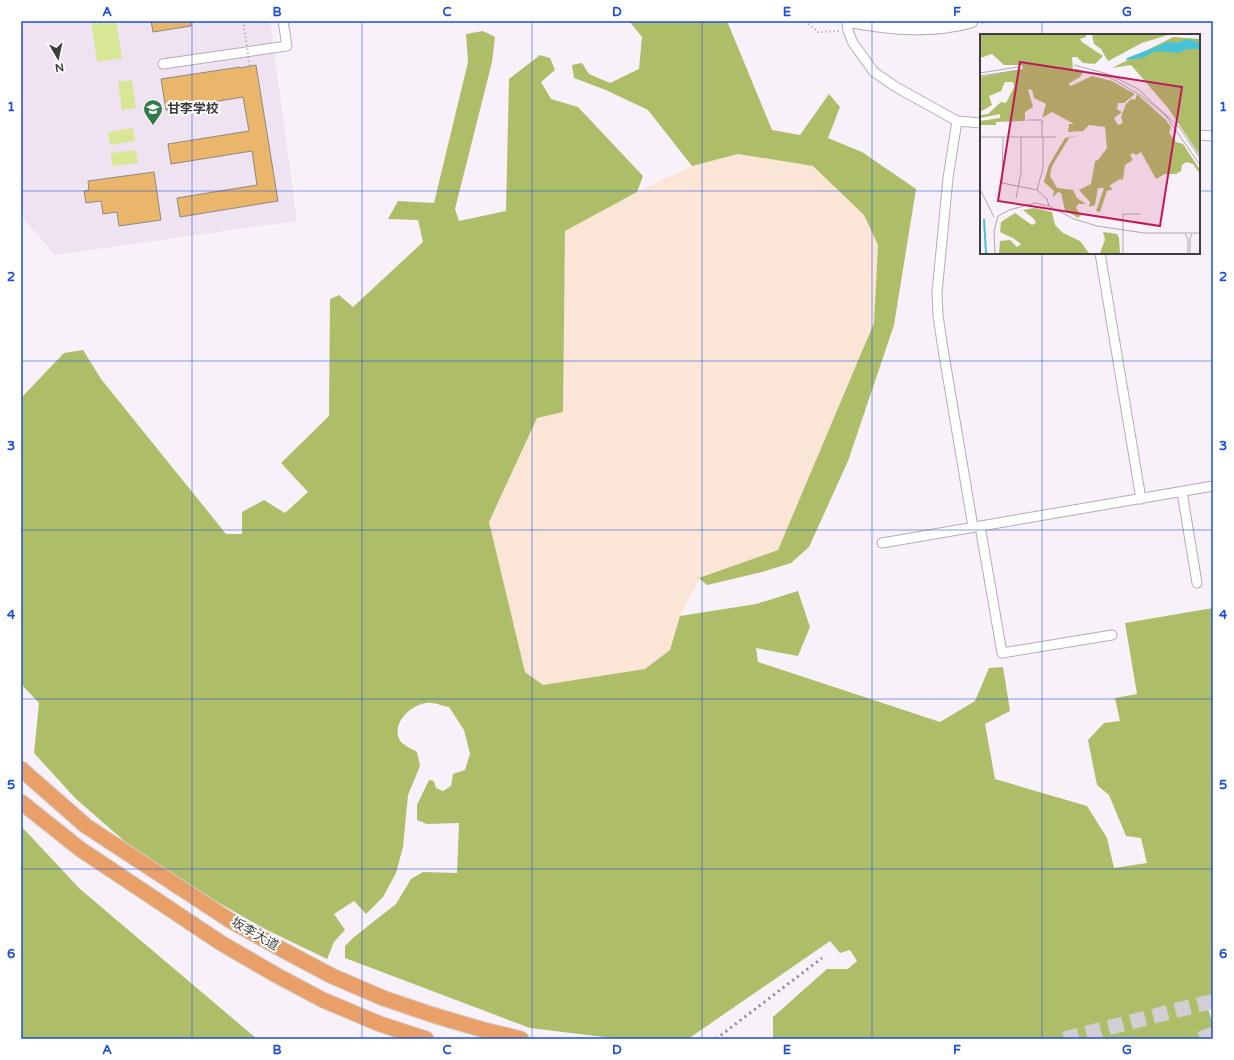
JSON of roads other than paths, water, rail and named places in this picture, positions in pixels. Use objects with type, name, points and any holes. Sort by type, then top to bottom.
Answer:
[{"type":"main road","points":[[852,21],[893,27],[917,28],[939,27],[971,21]]},
{"type":"main road","name":"坂李大道","points":[[21,769],[86,826],[231,921],[283,950],[332,976],[383,998],[433,1015],[521,1039]]},
{"type":"main road","name":"坂李大道","points":[[21,802],[80,849],[221,943],[323,1000],[380,1024],[426,1039]]},
{"type":"street","points":[[163,64],[287,46],[284,21]]},
{"type":"street","points":[[847,21],[848,31],[853,43],[874,72],[896,87],[957,121],[980,123]]},
{"type":"street","points":[[957,121],[948,178],[937,293],[938,315],[942,343],[1002,653],[1112,635]]},
{"type":"street","points":[[1200,135],[1213,136]]},
{"type":"street","points":[[1100,254],[1141,499]]},
{"type":"street","points":[[882,543],[1213,486]]},
{"type":"street","points":[[1182,492],[1197,583]]},
{"type":"tunnel","points":[[1064,1039],[1213,1001]]},
{"type":"tunnel","points":[[1200,1039],[1213,1034]]},
{"type":"railway","points":[[716,1039],[822,958]]},
{"type":"place","name":"甘李学校","points":[[153,126]]}]
